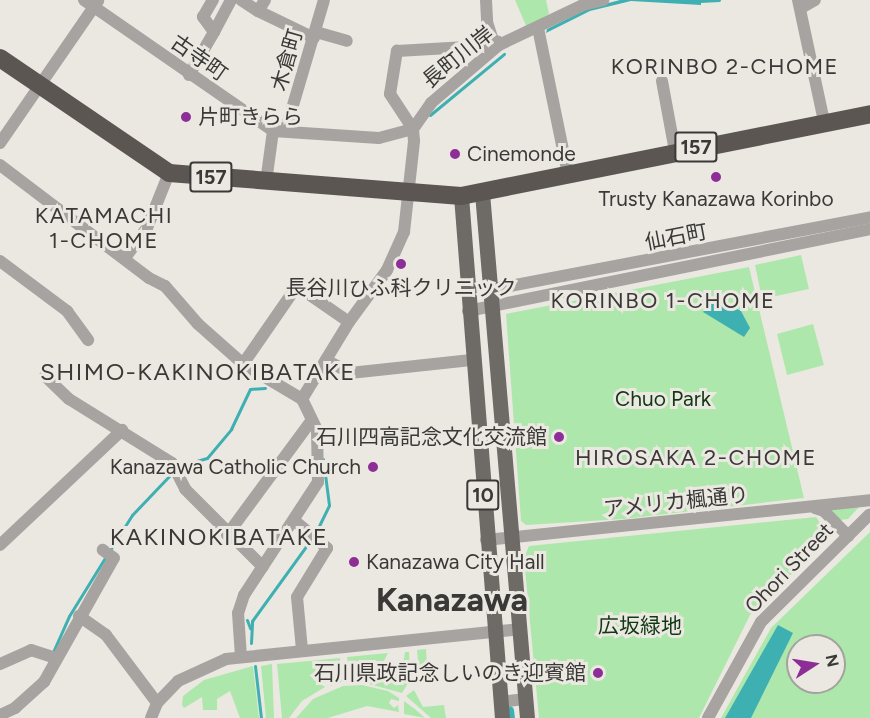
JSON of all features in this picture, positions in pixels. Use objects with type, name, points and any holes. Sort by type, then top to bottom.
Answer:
[{"type":"highway","name":"157","points":[[0,58],[169,173],[461,196],[675,151],[870,114]]},
{"type":"main road","name":"10","points":[[482,193],[489,298],[527,718]]},
{"type":"main road","name":"10","points":[[461,196],[471,360],[502,718]]},
{"type":"street","points":[[213,0],[203,17],[214,32]]},
{"type":"street","points":[[189,75],[231,0]]},
{"type":"street","points":[[241,0],[258,11],[315,35],[347,41]]},
{"type":"street","points":[[258,11],[265,0]]},
{"type":"street","name":"木倉町","points":[[286,129],[324,0]]},
{"type":"street","points":[[302,399],[349,322],[387,270],[404,232],[405,202],[410,192],[412,129],[390,94],[397,51],[484,46],[498,41],[487,22],[486,0]]},
{"type":"street","name":"長町川岸","points":[[412,129],[431,103],[498,41],[538,32],[603,0]]},
{"type":"street","points":[[815,0],[800,4],[824,122]]},
{"type":"street","points":[[0,143],[92,2]]},
{"type":"street","name":"古寺町","points":[[92,2],[189,75],[273,131]]},
{"type":"street","points":[[538,32],[568,174]]},
{"type":"street","points":[[662,81],[675,151]]},
{"type":"street","points":[[266,182],[273,131],[286,129],[336,138],[379,138],[412,129]]},
{"type":"street","points":[[0,165],[165,286],[198,324],[243,364],[302,399],[317,430],[318,482],[295,521],[244,595],[238,614],[241,657]]},
{"type":"street","points":[[125,258],[147,228],[169,173]]},
{"type":"street","name":"仙石町","points":[[783,241],[870,217]]},
{"type":"street","name":"仙石町","points":[[468,311],[489,298],[783,241],[870,229]]},
{"type":"street","points":[[465,254],[486,253]]},
{"type":"street","points":[[0,261],[67,310],[88,339]]},
{"type":"street","points":[[243,364],[297,286],[349,322]]},
{"type":"street","points":[[326,360],[350,373],[471,360]]},
{"type":"street","points":[[45,376],[69,399],[172,463],[185,489],[227,535],[263,567]]},
{"type":"street","points":[[227,535],[311,421]]},
{"type":"street","points":[[0,545],[122,430]]},
{"type":"street","name":"アメリカ楓通り","points":[[486,540],[870,501]]},
{"type":"street","points":[[815,508],[824,511],[848,536]]},
{"type":"street","name":"Ohori Street","points":[[708,718],[761,622],[870,514]]},
{"type":"street","points":[[295,521],[327,548],[297,597],[302,650]]},
{"type":"street","points":[[0,715],[34,692],[56,658],[114,558],[103,550]]},
{"type":"street","points":[[79,616],[106,635],[157,703]]},
{"type":"street","points":[[151,718],[157,703],[191,673],[241,657],[519,629]]},
{"type":"street","points":[[0,664],[31,650],[56,658]]},
{"type":"street","points":[[500,702],[525,699]]},
{"type":"green space","points":[[515,0],[546,0],[549,14],[527,28]]},
{"type":"green space","points":[[801,255],[809,289],[762,299],[755,265]]},
{"type":"green space","name":"Chuo Park","points":[[749,267],[804,498],[623,519],[526,525],[521,521],[506,314]]},
{"type":"green space","points":[[813,324],[824,365],[787,375],[777,334]]},
{"type":"green space","points":[[860,506],[848,519],[840,520],[831,510]]},
{"type":"green space","name":"広坂緑地","points":[[816,517],[826,532],[826,540],[750,615],[699,718],[539,718],[524,558],[529,546]]},
{"type":"green space","points":[[870,532],[870,718],[721,718],[771,628]]},
{"type":"green space","points":[[426,649],[427,665],[419,671],[417,650]]},
{"type":"green space","points":[[405,652],[409,652],[410,680],[402,693],[358,681],[358,677],[394,674],[403,665]]},
{"type":"green space","points":[[388,653],[384,661],[348,665],[347,657]]},
{"type":"green space","points":[[340,658],[342,682],[330,686],[337,679],[336,670],[325,664],[317,666],[313,679],[325,687],[302,701],[289,718],[282,718],[277,664]]},
{"type":"green space","points":[[272,664],[274,718],[266,718],[261,666]]},
{"type":"green space","points":[[253,666],[259,718],[240,718],[230,691],[217,699],[217,710],[203,710],[202,697],[184,708],[182,705],[183,696],[204,680]]},
{"type":"green space","points":[[362,685],[388,691],[399,698],[399,701],[391,699],[389,703],[394,708],[398,705],[399,712],[367,706],[328,718],[296,718],[313,699],[343,686]]},
{"type":"green space","points":[[414,690],[423,707],[444,705],[446,718],[431,718],[406,696]]},
{"type":"green space","points":[[404,701],[416,710],[425,718],[404,714]]},
{"type":"water","points":[[620,0],[701,0],[701,5],[631,1],[590,11],[546,33],[547,29],[589,8]]},
{"type":"water","points":[[724,302],[741,311],[750,328],[744,337],[703,312],[709,303]]},
{"type":"water","points":[[778,625],[793,633],[786,634],[786,647],[751,718],[725,718]]},
{"type":"waterway","points":[[700,1],[719,0]]},
{"type":"waterway","points":[[430,115],[504,54]]},
{"type":"waterway","points":[[179,466],[207,458],[231,429],[250,389],[265,388]]},
{"type":"waterway","points":[[315,534],[329,505],[323,459]]},
{"type":"waterway","points":[[110,550],[132,515],[173,472]]},
{"type":"waterway","points":[[251,643],[252,621],[312,538]]},
{"type":"waterway","points":[[53,652],[69,616],[106,556]]},
{"type":"waterway","points":[[247,620],[250,628]]},
{"type":"waterway","points":[[255,666],[261,718]]},
{"type":"waterway","points":[[509,710],[510,718]]},
{"type":"place","name":"片町きらら","points":[[186,117]]},
{"type":"place","name":"Cinemonde","points":[[455,154]]},
{"type":"place","name":"Trusty Kanazawa Korinbo","points":[[716,177]]},
{"type":"place","name":"長谷川ひふ科クリニック","points":[[401,264]]},
{"type":"place","name":"石川四高記念文化交流館","points":[[559,437]]},
{"type":"place","name":"Kanazawa Catholic Church","points":[[373,467]]},
{"type":"place","name":"Kanazawa City Hall","points":[[354,562]]},
{"type":"place","name":"石川県政記念しいのき迎賓館","points":[[598,673]]},
{"type":"district","name":"KORINBO 2-CHOME","points":[[725,67]]},
{"type":"district","name":"KATAMACHI 1-CHOME","points":[[104,228]]},
{"type":"district","name":"KORINBO 1-CHOME","points":[[663,301]]},
{"type":"district","name":"SHIMO-KAKINOKIBATAKE","points":[[198,372]]},
{"type":"district","name":"HIROSAKA 2-CHOME","points":[[696,458]]},
{"type":"district","name":"KAKINOKIBATAKE","points":[[219,537]]},
{"type":"district","name":"Kanazawa","points":[[452,600]]}]
